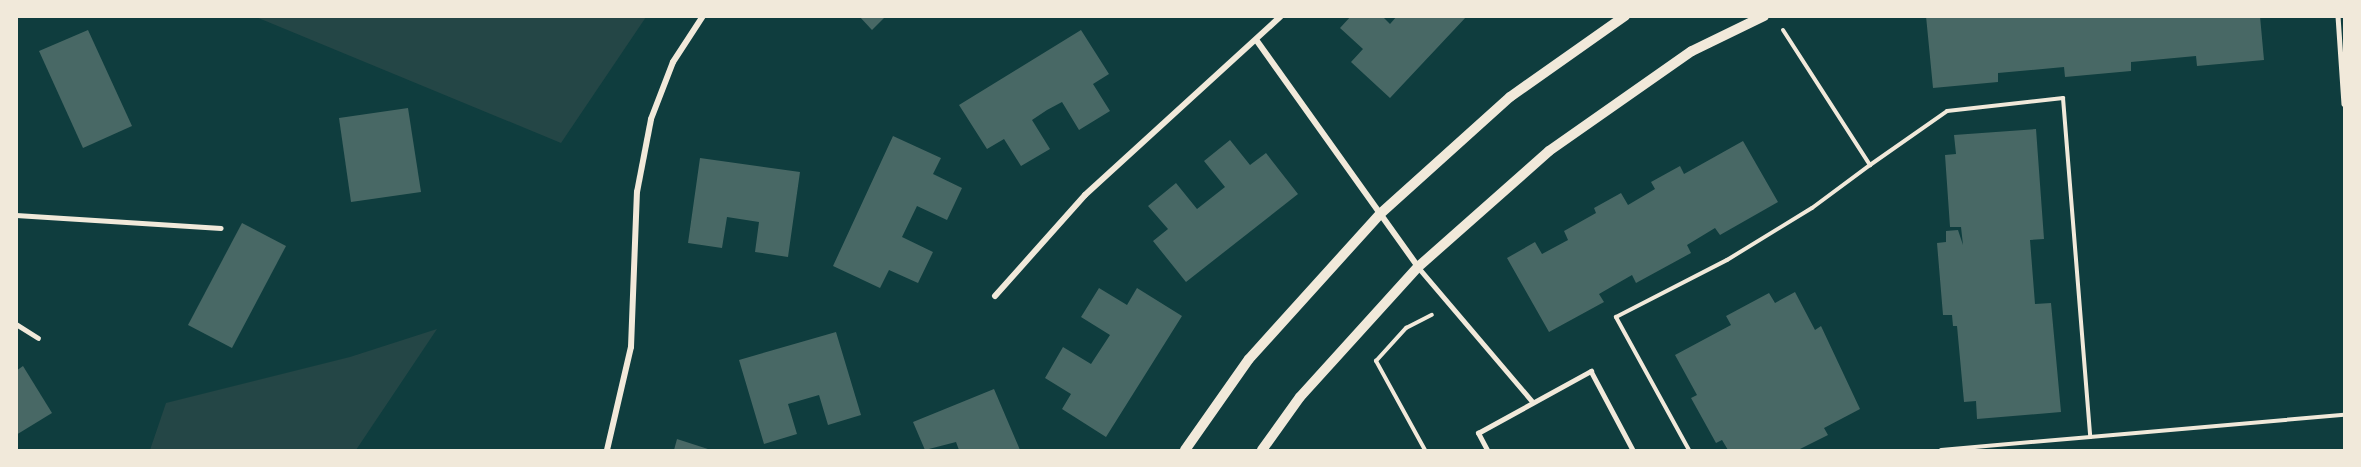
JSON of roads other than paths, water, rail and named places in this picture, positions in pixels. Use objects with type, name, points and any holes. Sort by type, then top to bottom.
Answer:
[{"type":"street","points":[[607,450],[631,347],[637,192],[651,119],[673,62],[703,16]]},
{"type":"street","points":[[994,296],[1085,195],[1257,41],[1281,16]]},
{"type":"street","points":[[1185,450],[1249,358],[1380,214],[1510,97],[1625,16]]},
{"type":"street","points":[[1262,450],[1300,398],[1418,267],[1549,151],[1692,51],[1764,16]]},
{"type":"street","points":[[1257,41],[1418,267]]},
{"type":"lane","points":[[2338,16],[2344,104]]},
{"type":"lane","points":[[16,214],[221,228]]},
{"type":"lane","points":[[1418,267],[1533,402]]},
{"type":"lane","points":[[16,324],[38,338]]},
{"type":"lane","points":[[1487,450],[1478,432],[1591,371],[1633,450]]}]
